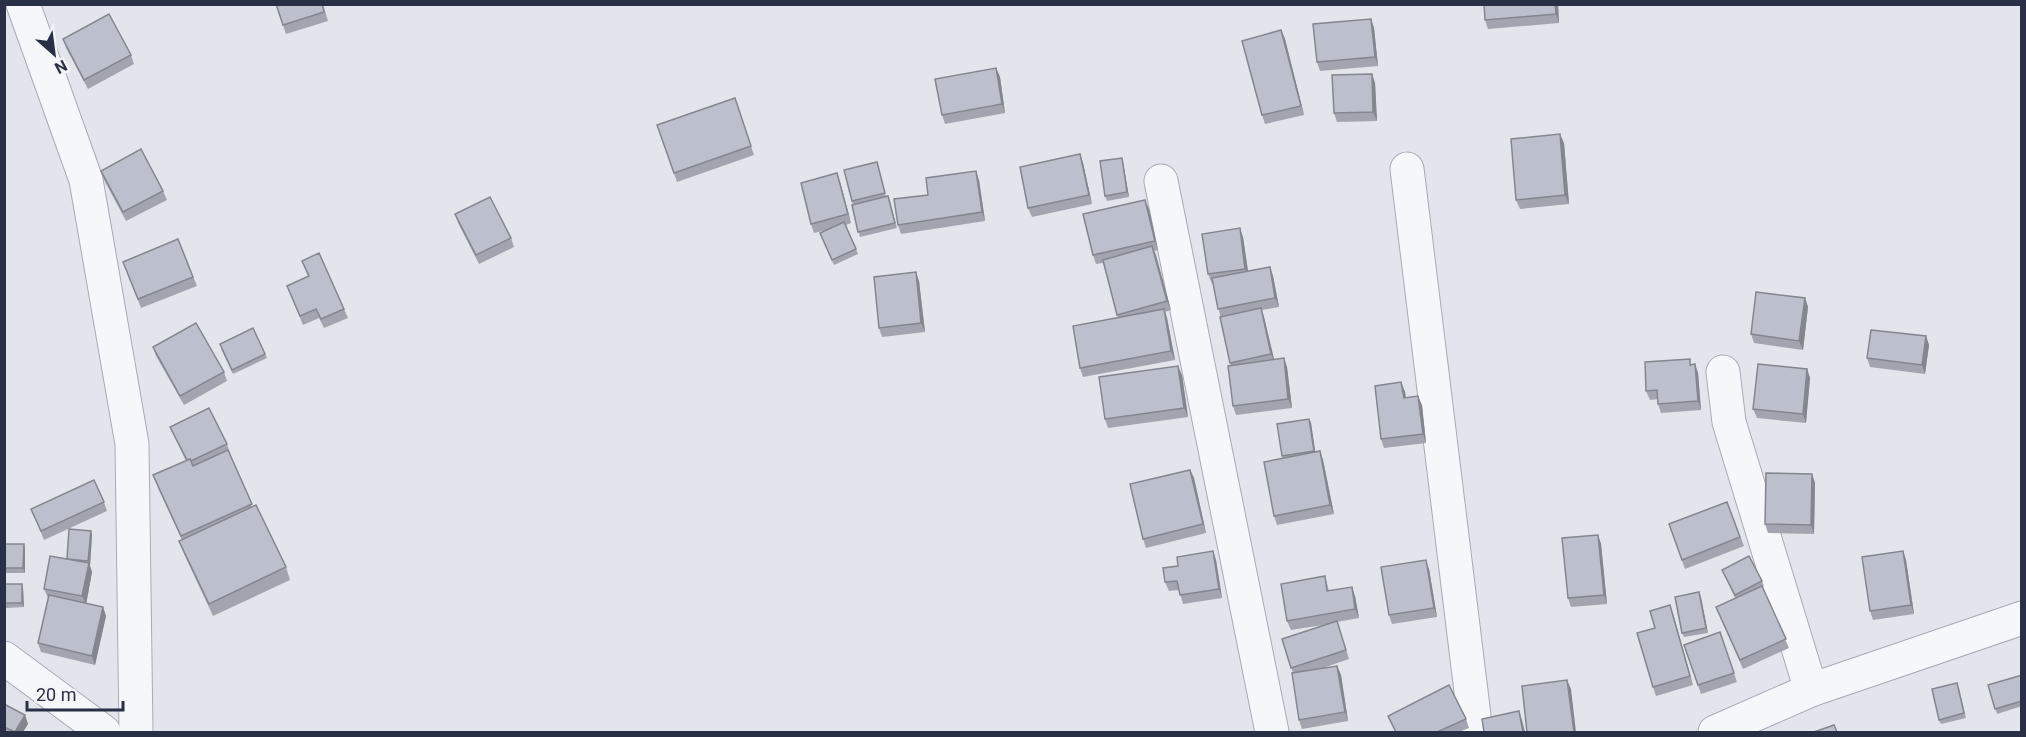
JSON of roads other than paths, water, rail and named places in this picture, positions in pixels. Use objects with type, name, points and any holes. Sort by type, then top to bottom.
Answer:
[{"type":"street","points":[[23,4],[86,180],[132,444],[136,732]]},
{"type":"street","points":[[1407,169],[1476,732]]},
{"type":"street","points":[[1161,181],[1272,732]]},
{"type":"street","points":[[1723,372],[1729,422],[1811,690]]},
{"type":"street","points":[[1715,732],[1811,690],[2022,618]]},
{"type":"street","points":[[4,658],[104,732]]}]
